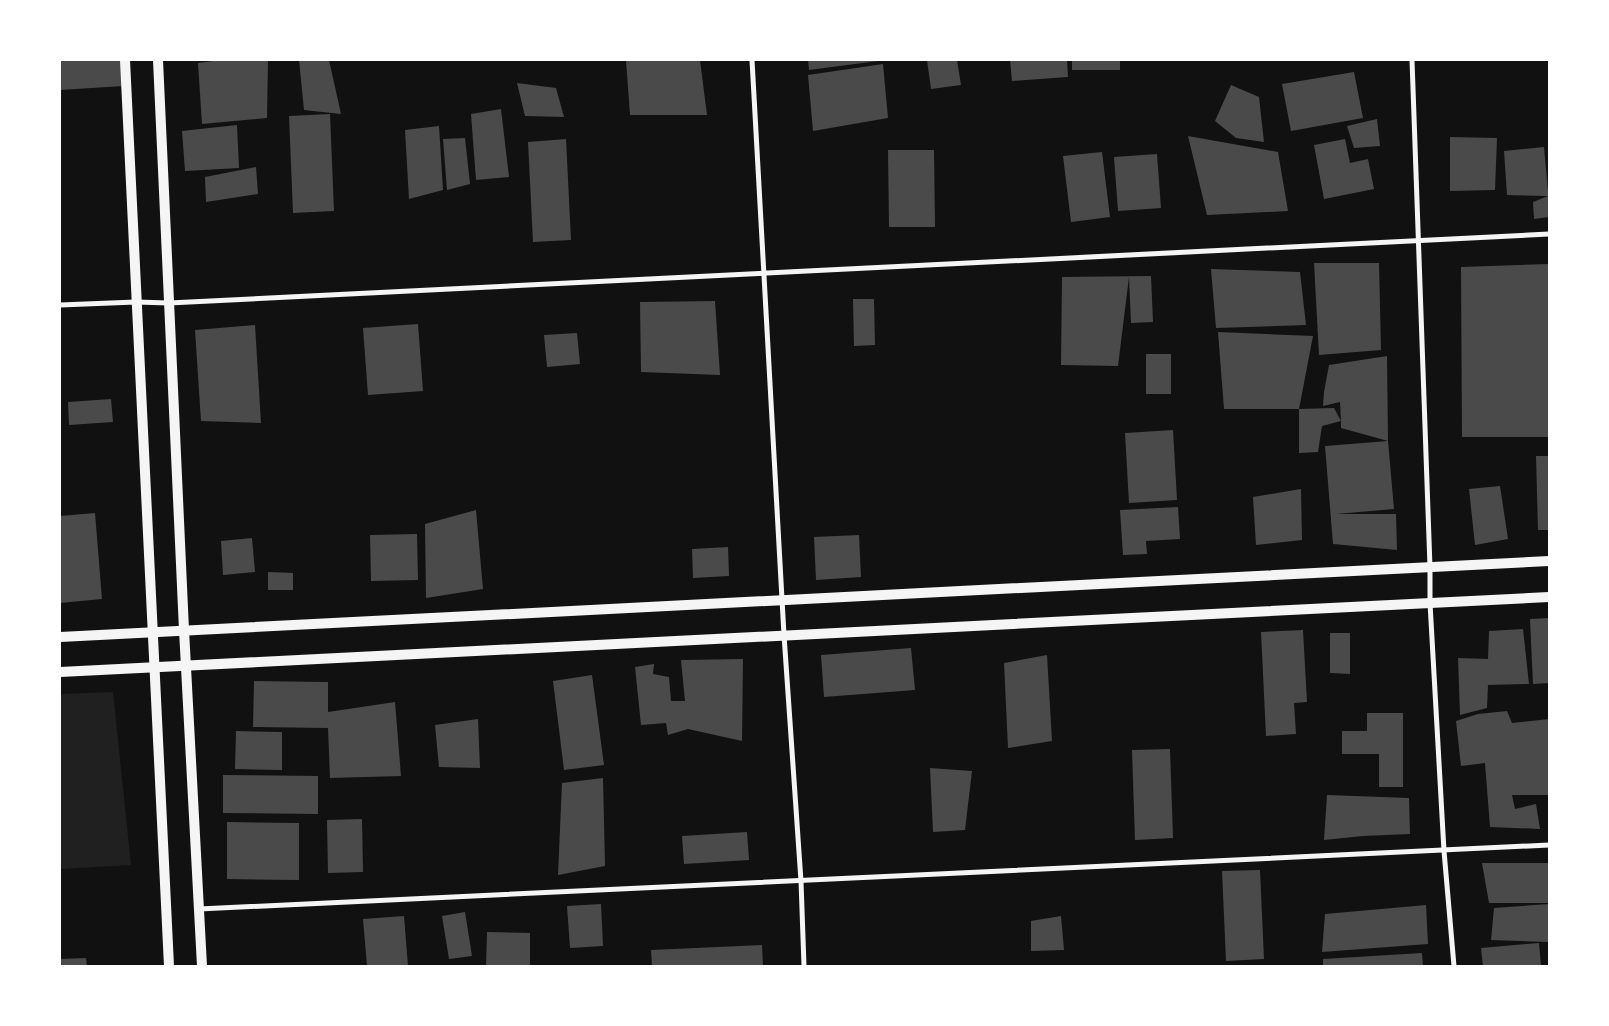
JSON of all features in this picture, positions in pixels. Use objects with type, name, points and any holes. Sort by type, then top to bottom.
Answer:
[{"type":"main road","points":[[125,60],[168,966]]},
{"type":"main road","points":[[158,60],[184,630],[202,966]]},
{"type":"main road","points":[[60,636],[1549,561]]},
{"type":"main road","points":[[60,672],[1549,597]]},
{"type":"street","points":[[752,60],[784,636],[801,881],[804,966]]},
{"type":"street","points":[[1412,60],[1430,603],[1444,851],[1454,966]]},
{"type":"street","points":[[60,306],[136,302],[169,303],[1549,234]]},
{"type":"street","points":[[199,909],[1549,845]]},
{"type":"shaded area","points":[[113,692],[131,865],[60,869],[60,694]]},
{"type":"building","points":[[60,60],[122,60],[123,86],[60,90]]},
{"type":"building","points":[[221,60],[268,60],[267,118],[202,124],[198,63]]},
{"type":"building","points":[[299,60],[329,60],[341,114],[304,110]]},
{"type":"building","points":[[626,60],[700,60],[707,115],[630,115]]},
{"type":"building","points":[[808,60],[878,60],[878,61],[809,70]]},
{"type":"building","points":[[927,60],[957,60],[961,85],[931,89]]},
{"type":"building","points":[[1010,60],[1067,60],[1068,77],[1012,81]]},
{"type":"building","points":[[1072,60],[1120,60],[1120,70],[1072,70]]},
{"type":"building","points":[[883,64],[888,118],[813,131],[808,75]]},
{"type":"building","points":[[1354,72],[1363,118],[1291,131],[1282,84]]},
{"type":"building","points":[[517,83],[556,88],[564,117],[525,116]]},
{"type":"building","points":[[1231,85],[1259,97],[1264,142],[1236,138],[1215,121]]},
{"type":"building","points":[[501,109],[509,177],[476,180],[471,114]]},
{"type":"building","points":[[330,114],[334,211],[293,213],[289,116]]},
{"type":"building","points":[[1377,119],[1380,146],[1354,148],[1347,126]]},
{"type":"building","points":[[237,125],[239,168],[185,171],[182,131]]},
{"type":"building","points":[[439,126],[443,190],[409,199],[405,130]]},
{"type":"building","points":[[1188,136],[1278,152],[1288,211],[1207,215]]},
{"type":"building","points":[[1450,137],[1497,138],[1495,190],[1450,191]]},
{"type":"building","points":[[465,138],[470,184],[447,190],[443,139]]},
{"type":"building","points":[[566,139],[571,240],[533,242],[528,142]]},
{"type":"building","points":[[1345,139],[1350,163],[1368,159],[1374,189],[1324,199],[1314,145]]},
{"type":"building","points":[[1544,147],[1549,202],[1549,217],[1534,219],[1533,202],[1548,196],[1507,195],[1504,151]]},
{"type":"building","points":[[888,150],[934,150],[935,227],[889,227]]},
{"type":"building","points":[[1102,152],[1110,217],[1071,222],[1063,156]]},
{"type":"building","points":[[1157,154],[1161,208],[1118,211],[1114,157]]},
{"type":"building","points":[[256,167],[258,194],[206,202],[205,177]]},
{"type":"building","points":[[1314,263],[1379,263],[1381,350],[1319,355]]},
{"type":"building","points":[[1549,264],[1549,437],[1462,437],[1461,267]]},
{"type":"building","points":[[1211,269],[1300,272],[1306,325],[1216,328]]},
{"type":"building","points":[[1151,276],[1153,322],[1131,323],[1129,277],[1118,366],[1061,365],[1062,277]]},
{"type":"building","points":[[853,299],[874,299],[875,345],[854,346]]},
{"type":"building","points":[[715,301],[720,375],[641,372],[640,302]]},
{"type":"building","points":[[418,324],[423,391],[368,395],[363,328]]},
{"type":"building","points":[[255,325],[261,423],[201,421],[195,330]]},
{"type":"building","points":[[1218,332],[1313,336],[1299,409],[1224,409]]},
{"type":"building","points":[[577,333],[580,364],[547,367],[544,335]]},
{"type":"building","points":[[1146,354],[1171,354],[1171,394],[1146,394]]},
{"type":"building","points":[[1387,356],[1388,441],[1341,428],[1340,402],[1323,406],[1329,365]]},
{"type":"building","points":[[111,399],[113,422],[69,425],[68,402]]},
{"type":"building","points":[[1334,408],[1341,421],[1322,426],[1318,452],[1299,453],[1299,409]]},
{"type":"building","points":[[1173,430],[1177,500],[1129,503],[1125,433]]},
{"type":"building","points":[[1388,441],[1394,509],[1336,514],[1396,514],[1397,550],[1333,544],[1325,446]]},
{"type":"building","points":[[1536,456],[1549,456],[1549,530],[1538,530]]},
{"type":"building","points":[[1500,486],[1508,539],[1475,545],[1469,489]]},
{"type":"building","points":[[1301,489],[1302,540],[1256,545],[1253,497]]},
{"type":"building","points":[[1178,507],[1180,539],[1146,541],[1147,554],[1123,555],[1120,510]]},
{"type":"building","points":[[476,510],[483,589],[426,598],[425,524]]},
{"type":"building","points":[[95,513],[102,599],[60,603],[60,516]]},
{"type":"building","points":[[417,534],[418,580],[371,581],[370,535]]},
{"type":"building","points":[[859,535],[861,577],[816,580],[814,537]]},
{"type":"building","points":[[252,538],[255,572],[223,575],[221,541]]},
{"type":"building","points":[[728,547],[729,576],[693,578],[692,549]]},
{"type":"building","points":[[268,572],[293,573],[293,590],[268,590]]},
{"type":"building","points":[[1549,618],[1549,683],[1533,684],[1530,619]]},
{"type":"building","points":[[1523,629],[1529,684],[1488,685],[1487,708],[1460,715],[1458,658],[1488,659],[1489,631]]},
{"type":"building","points":[[1303,630],[1307,702],[1294,703],[1296,734],[1266,736],[1261,632]]},
{"type":"building","points":[[1330,633],[1350,633],[1350,674],[1330,673]]},
{"type":"building","points":[[911,648],[915,690],[824,697],[821,655]]},
{"type":"building","points":[[1047,655],[1052,741],[1008,748],[1004,663]]},
{"type":"building","points":[[743,659],[742,741],[688,729],[668,735],[666,723],[641,725],[635,667],[654,664],[653,674],[669,677],[671,701],[685,701],[681,660]]},
{"type":"building","points":[[592,675],[604,765],[564,770],[553,681]]},
{"type":"building","points":[[254,681],[328,682],[328,712],[395,702],[401,776],[330,778],[328,728],[253,727]]},
{"type":"building","points":[[1507,711],[1512,723],[1549,719],[1549,795],[1512,795],[1515,809],[1536,804],[1540,829],[1490,827],[1485,763],[1461,766],[1456,721],[1478,714]]},
{"type":"building","points":[[1367,713],[1403,713],[1403,787],[1379,787],[1379,754],[1342,754],[1342,731],[1367,731]]},
{"type":"building","points":[[478,719],[480,768],[439,767],[435,725]]},
{"type":"building","points":[[236,731],[282,732],[282,770],[235,769]]},
{"type":"building","points":[[1170,749],[1173,838],[1135,840],[1132,750]]},
{"type":"building","points":[[930,768],[972,771],[965,830],[933,832]]},
{"type":"building","points":[[223,775],[318,776],[318,814],[223,813]]},
{"type":"building","points":[[603,778],[605,866],[558,875],[562,783]]},
{"type":"building","points":[[1327,795],[1409,798],[1410,834],[1324,840]]},
{"type":"building","points":[[362,819],[363,872],[328,873],[327,820]]},
{"type":"building","points":[[227,822],[299,823],[299,880],[227,879]]},
{"type":"building","points":[[747,832],[749,860],[684,864],[682,836]]},
{"type":"building","points":[[1482,863],[1549,863],[1549,903],[1489,903]]},
{"type":"building","points":[[1260,870],[1264,959],[1226,961],[1222,871]]},
{"type":"building","points":[[601,904],[603,946],[570,948],[567,906]]},
{"type":"building","points":[[1549,904],[1549,942],[1491,940],[1494,908]]},
{"type":"building","points":[[1426,905],[1428,944],[1322,952],[1325,914]]},
{"type":"building","points":[[465,912],[472,956],[449,959],[442,916]]},
{"type":"building","points":[[404,916],[408,966],[367,966],[363,919]]},
{"type":"building","points":[[1061,916],[1064,950],[1031,951],[1031,921]]},
{"type":"building","points":[[487,932],[530,933],[530,966],[486,966]]},
{"type":"building","points":[[1539,943],[1541,966],[1483,966],[1481,948]]},
{"type":"building","points":[[762,945],[763,966],[652,966],[651,950]]},
{"type":"building","points":[[1422,953],[1423,966],[1323,966],[1323,959]]},
{"type":"building","points":[[86,958],[87,966],[60,966],[60,959]]}]
